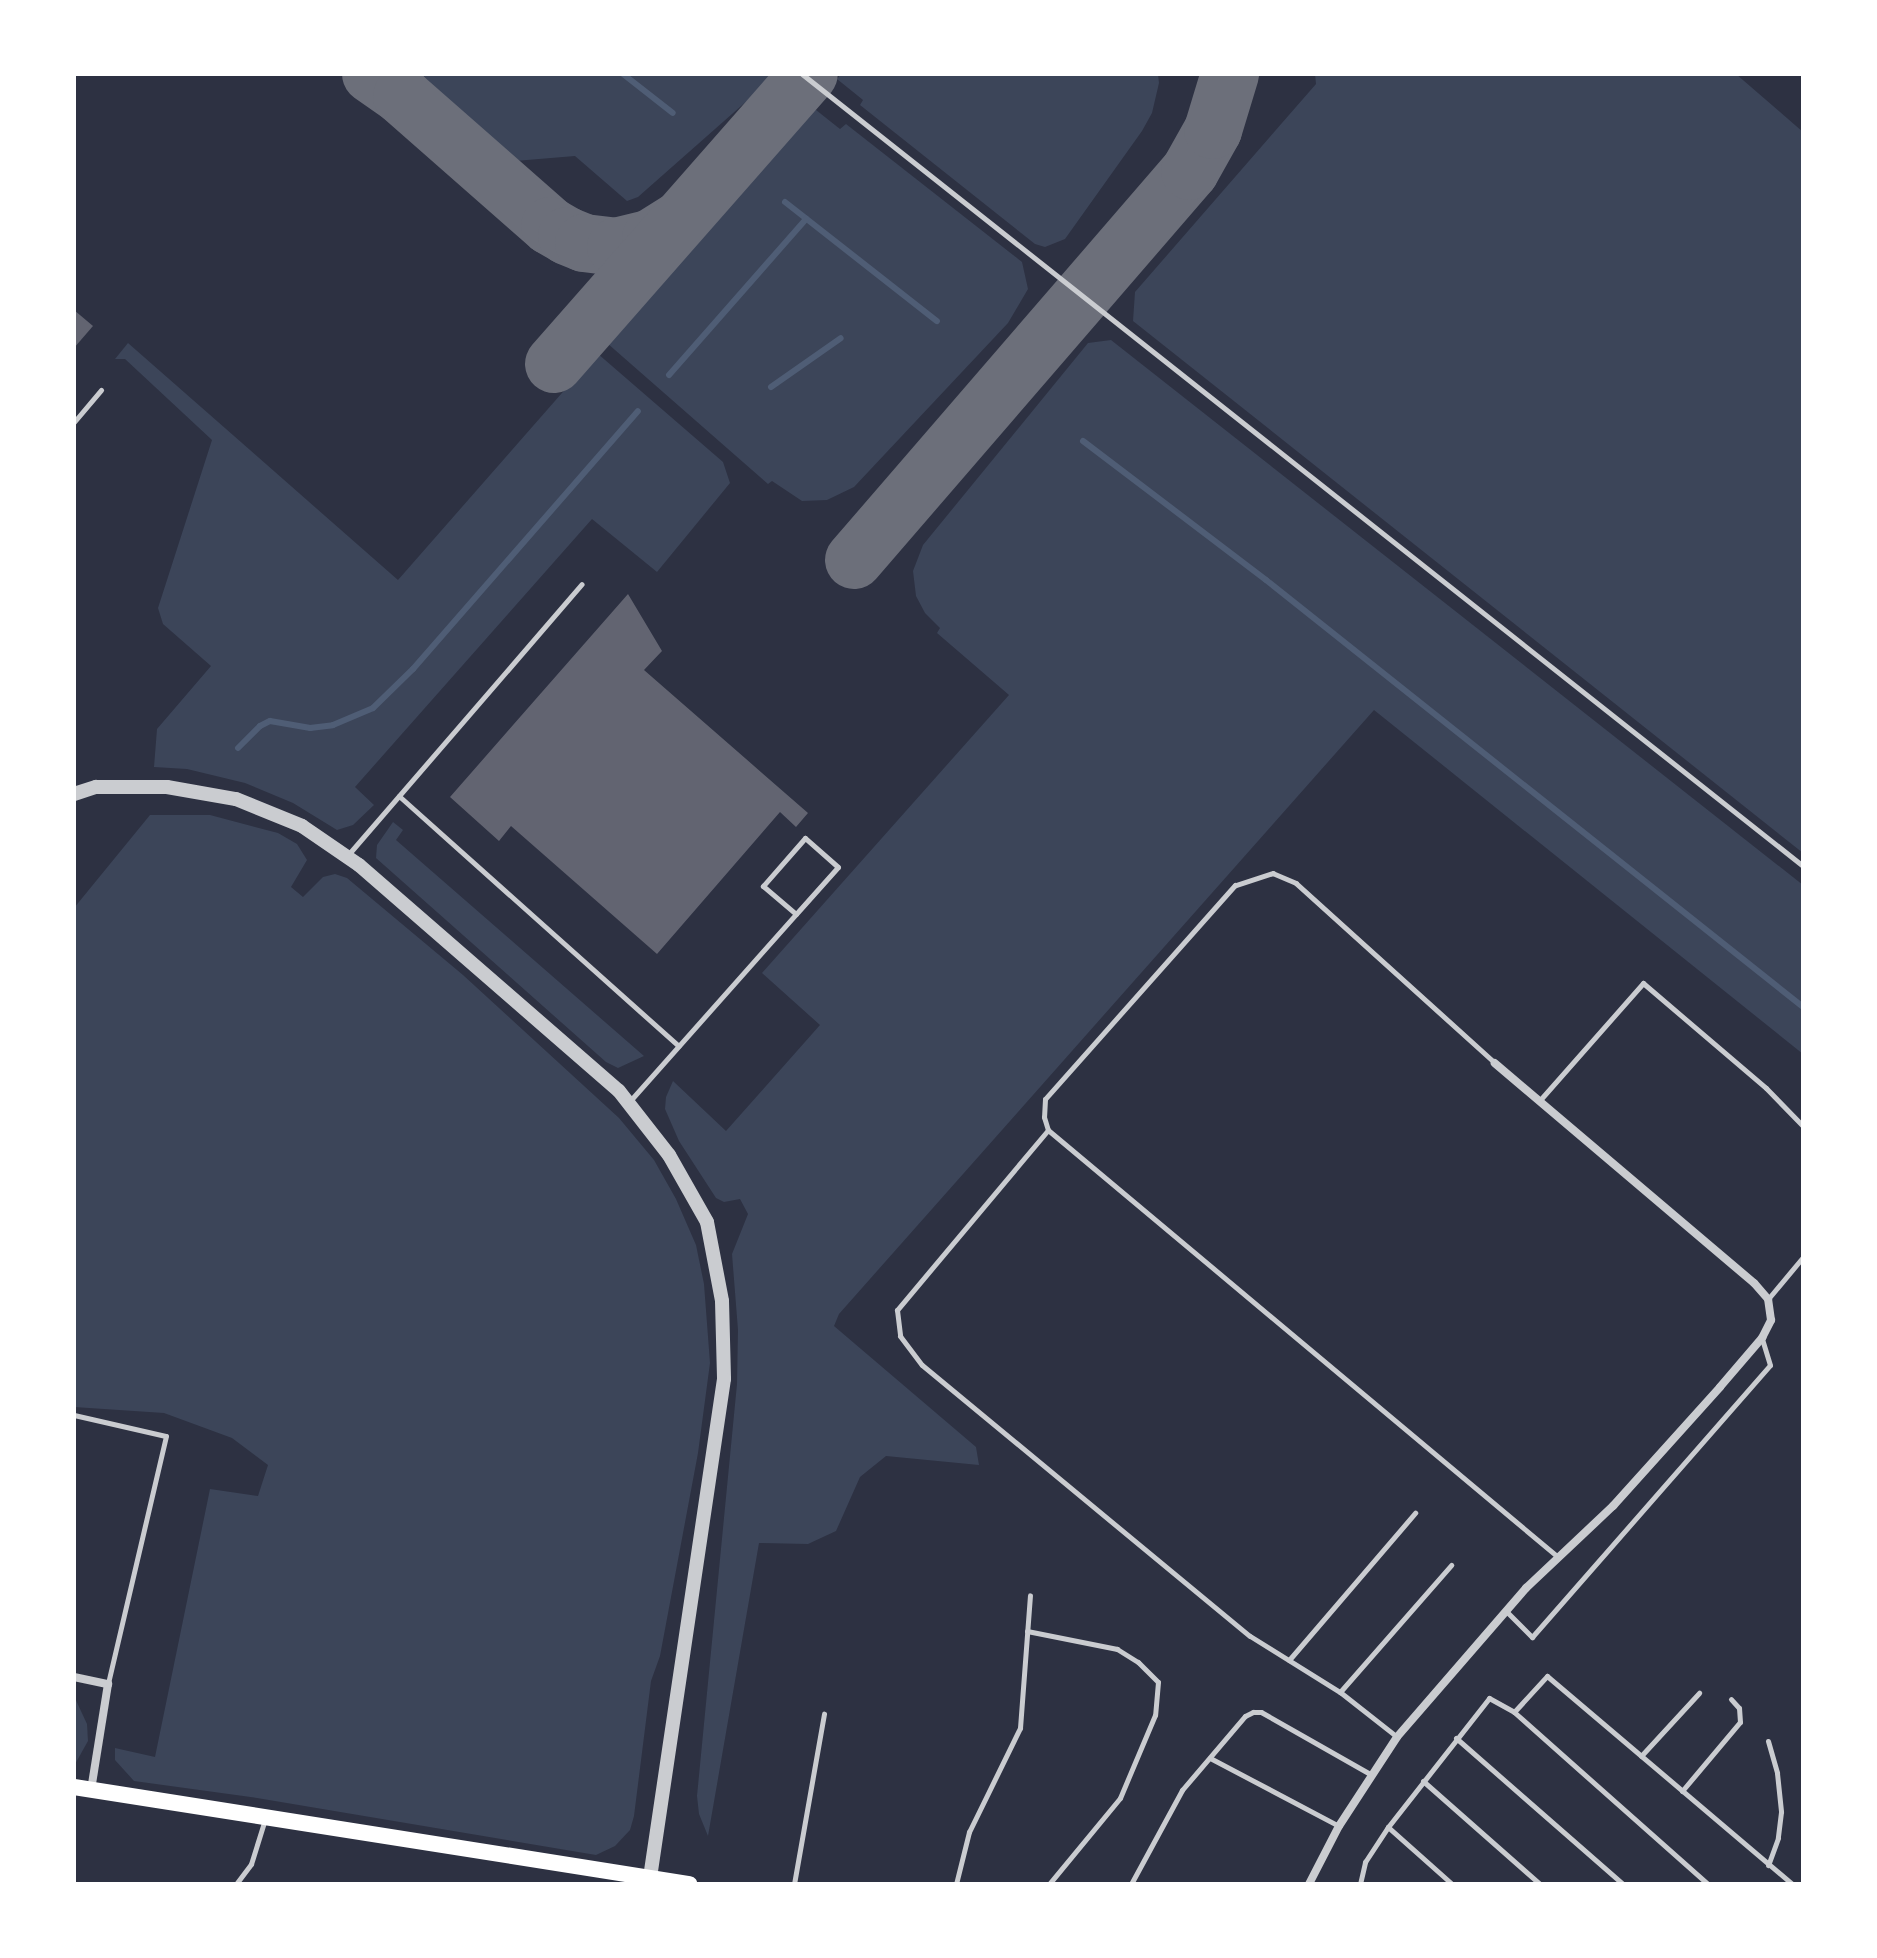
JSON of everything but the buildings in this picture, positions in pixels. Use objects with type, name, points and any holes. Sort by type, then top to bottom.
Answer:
[{"type":"main road","points":[[82,1788],[689,1884]]},
{"type":"street","points":[[74,794],[96,787],[167,787],[236,799],[302,826],[347,857],[619,1091],[669,1155],[707,1222],[722,1301],[724,1379],[650,1878]]},
{"type":"street","points":[[1309,1884],[1339,1826],[1397,1737],[1506,1611],[1613,1506],[1762,1338],[1771,1320],[1768,1299],[1754,1283],[1495,1063]]},
{"type":"street","points":[[74,1677],[108,1684],[82,1788]]},
{"type":"lane","points":[[802,74],[1803,866]]},
{"type":"lane","points":[[74,422],[101,390]]},
{"type":"lane","points":[[347,857],[582,584]]},
{"type":"lane","points":[[399,796],[679,1046]]},
{"type":"lane","points":[[628,1103],[838,867],[805,838],[763,886],[796,914]]},
{"type":"lane","points":[[1495,1063],[1296,883],[1273,873],[1235,885],[1045,1099],[1044,1117],[1048,1130],[1558,1557]]},
{"type":"lane","points":[[1540,1101],[1643,983],[1766,1088],[1803,1126]]},
{"type":"lane","points":[[1048,1130],[897,1310],[900,1336],[922,1365],[1250,1636],[1340,1692],[1397,1737]]},
{"type":"lane","points":[[1768,1299],[1803,1257]]},
{"type":"lane","points":[[1506,1611],[1532,1637],[1770,1365],[1762,1338]]},
{"type":"lane","points":[[74,1415],[166,1436],[108,1684]]},
{"type":"lane","points":[[1289,1660],[1415,1513]]},
{"type":"lane","points":[[1340,1692],[1451,1565]]},
{"type":"lane","points":[[956,1884],[969,1832],[1020,1728],[1030,1595]]},
{"type":"lane","points":[[1027,1631],[1117,1649],[1138,1662],[1158,1682],[1155,1715],[1120,1798],[1049,1884]]},
{"type":"lane","points":[[1514,1712],[1547,1676],[1789,1884]]},
{"type":"lane","points":[[1641,1756],[1694,1694],[1699,1693]]},
{"type":"lane","points":[[1360,1884],[1365,1862],[1388,1827],[1489,1698],[1514,1712],[1708,1884]]},
{"type":"lane","points":[[1682,1791],[1740,1722],[1739,1708],[1731,1699]]},
{"type":"lane","points":[[1131,1884],[1182,1790],[1245,1716],[1261,1712],[1372,1775]]},
{"type":"lane","points":[[794,1884],[824,1714]]},
{"type":"lane","points":[[1456,1738],[1623,1884]]},
{"type":"lane","points":[[1768,1741],[1777,1773],[1781,1812],[1778,1838],[1768,1865]]},
{"type":"lane","points":[[1210,1758],[1339,1826]]},
{"type":"lane","points":[[1423,1781],[1540,1884]]},
{"type":"lane","points":[[236,1884],[251,1864],[265,1818]]},
{"type":"lane","points":[[1388,1827],[1452,1884]]},
{"type":"shaded area","points":[[415,74],[775,76],[638,197],[627,201],[575,156],[515,161]]},
{"type":"shaded area","points":[[841,74],[1158,74],[1159,83],[1152,113],[1142,131],[1065,239],[1045,247],[1035,244],[860,105],[863,100],[837,79]]},
{"type":"shaded area","points":[[1315,74],[1736,74],[1803,132],[1803,853],[1133,321],[1135,292],[1316,84]]},
{"type":"shaded area","points":[[811,106],[840,129],[846,124],[1022,262],[1028,289],[1008,323],[854,487],[827,500],[802,501],[772,481],[768,484],[607,343]]},
{"type":"shaded area","points":[[1111,340],[1803,885],[1803,1054],[1374,710],[839,1314],[834,1326],[976,1447],[979,1465],[886,1456],[860,1477],[836,1531],[808,1544],[759,1543],[708,1836],[699,1814],[697,1796],[737,1384],[738,1330],[732,1254],[748,1214],[740,1199],[724,1202],[716,1198],[679,1141],[665,1109],[666,1097],[673,1081],[726,1131],[820,1025],[762,973],[1009,695],[937,633],[940,628],[925,613],[916,596],[913,571],[923,545],[1088,343]]},
{"type":"shaded area","points":[[128,343],[398,580],[597,353],[723,462],[730,483],[657,572],[592,519],[355,787],[374,805],[353,825],[337,830],[293,803],[245,783],[187,769],[154,767],[157,729],[211,666],[163,624],[158,608],[212,440],[125,359],[115,359]]},
{"type":"shaded area","points":[[150,815],[210,815],[278,833],[297,844],[307,860],[291,887],[303,897],[323,877],[335,874],[347,878],[463,975],[619,1118],[654,1160],[676,1199],[696,1245],[704,1284],[710,1363],[698,1453],[660,1656],[651,1681],[634,1816],[630,1830],[615,1846],[596,1855],[257,1798],[134,1781],[115,1760],[115,1748],[155,1757],[210,1489],[258,1496],[268,1465],[232,1438],[164,1413],[74,1407],[74,908]]},
{"type":"shaded area","points":[[393,822],[403,830],[396,840],[644,1056],[618,1068],[606,1062],[376,858],[377,845]]},
{"type":"shaded area","points":[[74,1696],[87,1724],[88,1741],[74,1766]]},
{"type":"waterway","points":[[623,74],[673,113]]},
{"type":"waterway","points":[[785,202],[937,321]]},
{"type":"waterway","points":[[669,375],[806,219]]},
{"type":"waterway","points":[[771,387],[841,338]]},
{"type":"waterway","points":[[238,748],[260,726],[270,721],[310,728],[333,725],[373,708],[413,669],[638,411]]},
{"type":"waterway","points":[[1083,441],[1266,580],[1803,1007]]},
{"type":"taxiway","points":[[371,74],[402,96],[550,226],[567,236],[584,243],[616,247],[651,238],[677,222]]},
{"type":"taxiway","points":[[554,364],[809,74]]},
{"type":"taxiway","points":[[854,560],[1190,171],[1213,130],[1230,74]]}]
